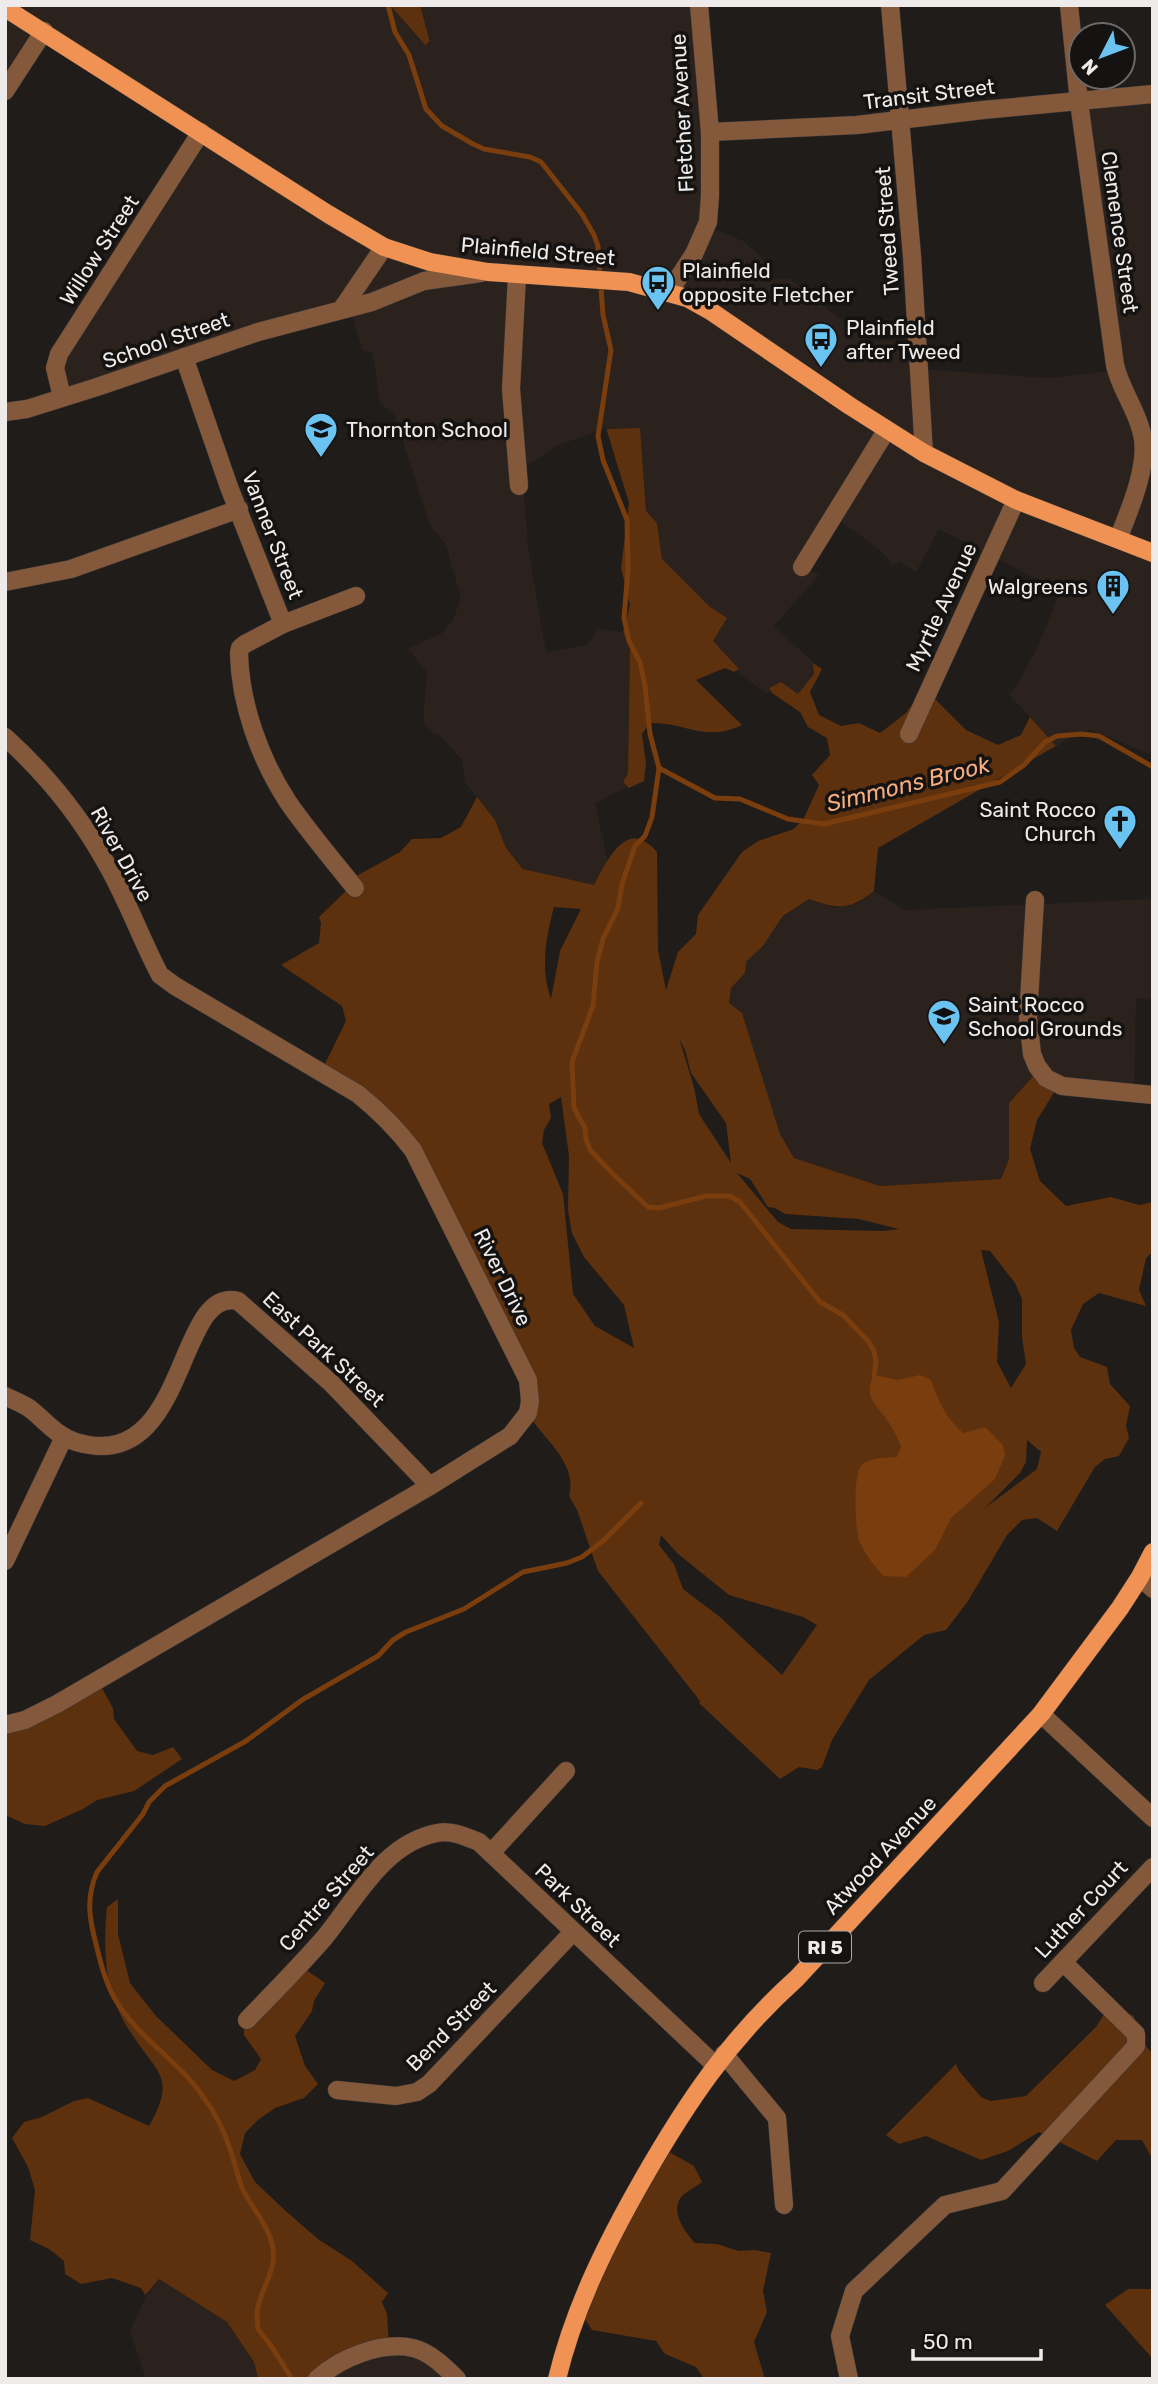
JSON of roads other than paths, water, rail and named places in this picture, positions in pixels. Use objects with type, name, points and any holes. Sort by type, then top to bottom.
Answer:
[{"type":"main road","name":"Plainfield Street","points":[[5,8],[305,200],[384,247],[430,262],[488,272],[629,282],[669,292],[712,312],[886,431],[924,453],[1016,500],[1153,553]]},
{"type":"main road","name":"Atwood Avenue","points":[[557,2379],[573,2326],[616,2225],[682,2112],[720,2059],[757,2016],[806,1968],[1041,1714],[1103,1632],[1147,1583],[1153,1552]]},
{"type":"street","name":"Fletcher Avenue","points":[[669,292],[694,254],[708,222],[710,132],[699,5]]},
{"type":"street","name":"Tweed Street","points":[[890,5],[912,257],[924,453]]},
{"type":"street","name":"Clemence Street","points":[[1069,5],[1079,102],[1115,365],[1118,380],[1132,404],[1142,430],[1145,447],[1134,501],[1118,539]]},
{"type":"street","points":[[5,90],[44,31]]},
{"type":"street","name":"Transit Street","points":[[710,132],[857,125],[1153,94]]},
{"type":"street","name":"Willow Street","points":[[62,397],[55,368],[59,354],[201,132]]},
{"type":"street","points":[[341,310],[384,247]]},
{"type":"street","name":"School Street","points":[[5,412],[27,409],[258,332],[372,302],[424,281],[488,272]]},
{"type":"street","points":[[517,276],[511,389],[519,486]]},
{"type":"street","name":"Vanner Street","points":[[184,357],[283,625],[240,648],[239,662],[245,700],[274,779],[289,803],[355,888]]},
{"type":"street","points":[[802,567],[886,431]]},
{"type":"street","name":"Myrtle Avenue","points":[[909,734],[1016,500]]},
{"type":"street","points":[[5,582],[71,569],[239,509]]},
{"type":"street","points":[[283,625],[356,596]]},
{"type":"street","name":"River Drive","points":[[5,737],[47,780],[80,821],[107,864],[160,975],[358,1094],[379,1111],[413,1150],[528,1380],[530,1401],[528,1413],[510,1436],[430,1486],[57,1704],[25,1720],[5,1725]]},
{"type":"street","points":[[1035,900],[1028,1018],[1032,1054],[1037,1066],[1046,1078],[1062,1086],[1153,1095]]},
{"type":"street","name":"East Park Street","points":[[5,1396],[30,1409],[64,1437],[78,1443],[123,1443],[141,1434],[154,1420],[201,1323],[217,1304],[230,1299],[238,1301],[331,1383],[430,1486]]},
{"type":"street","points":[[5,1561],[64,1437]]},
{"type":"street","points":[[1041,1714],[1153,1818]]},
{"type":"street","points":[[491,1853],[566,1771]]},
{"type":"street","name":"Centre Street","points":[[247,2020],[324,1937],[388,1858],[418,1840],[439,1832],[459,1834],[479,1842],[491,1853]]},
{"type":"street","name":"Park Street","points":[[491,1853],[573,1932],[720,2059]]},
{"type":"street","name":"Luther Court","points":[[1043,1983],[1153,1867]]},
{"type":"street","name":"Bend Street","points":[[337,2090],[396,2096],[417,2092],[429,2084],[573,1932]]},
{"type":"street","points":[[848,2378],[840,2336],[854,2291],[945,2204],[1002,2191],[1136,2046],[1136,2034],[1063,1962]]},
{"type":"street","points":[[720,2059],[777,2118],[785,2205]]},
{"type":"street","points":[[317,2379],[352,2357],[393,2348],[412,2348],[442,2365],[457,2379]]},
{"type":"waterway","points":[[388,5],[395,32],[409,55],[426,109],[442,126],[473,144],[541,162],[582,214],[598,246],[603,315],[611,350],[598,436],[603,460],[627,520],[628,570],[624,618],[629,641],[640,662],[650,734],[659,768],[652,817],[645,836],[635,846],[622,884],[618,908],[603,939],[597,962],[593,1006],[572,1062],[574,1108],[585,1128],[590,1150],[648,1207],[659,1208],[706,1196],[730,1196],[740,1202],[820,1302],[843,1315],[868,1341],[876,1362],[874,1375]]},
{"type":"waterway","name":"Simmons Brook","points":[[659,768],[715,798],[740,799],[788,819],[824,824],[1000,782],[1024,765],[1045,742],[1057,736],[1099,736],[1153,767]]},
{"type":"waterway","points":[[292,2379],[258,2329],[258,2306],[273,2263],[270,2237],[243,2190],[227,2140],[208,2104],[184,2073],[127,2017],[110,1990],[90,1916],[91,1890],[97,1872],[143,1814],[149,1802],[165,1786],[246,1741],[302,1700],[378,1656],[393,1640],[406,1632],[464,1609],[523,1572],[567,1563],[582,1557],[604,1540],[641,1503]]},
{"type":"place","name":"Plainfield opposite Fletcher","points":[[658,312]]},
{"type":"place","name":"Plainfield after Tweed","points":[[821,369]]},
{"type":"place","name":"Thornton School","points":[[321,459]]},
{"type":"place","name":"Walgreens","points":[[1113,616]]},
{"type":"place","name":"Saint Rocco Church","points":[[1120,851]]},
{"type":"place","name":"Saint Rocco School Grounds","points":[[944,1046]]}]
